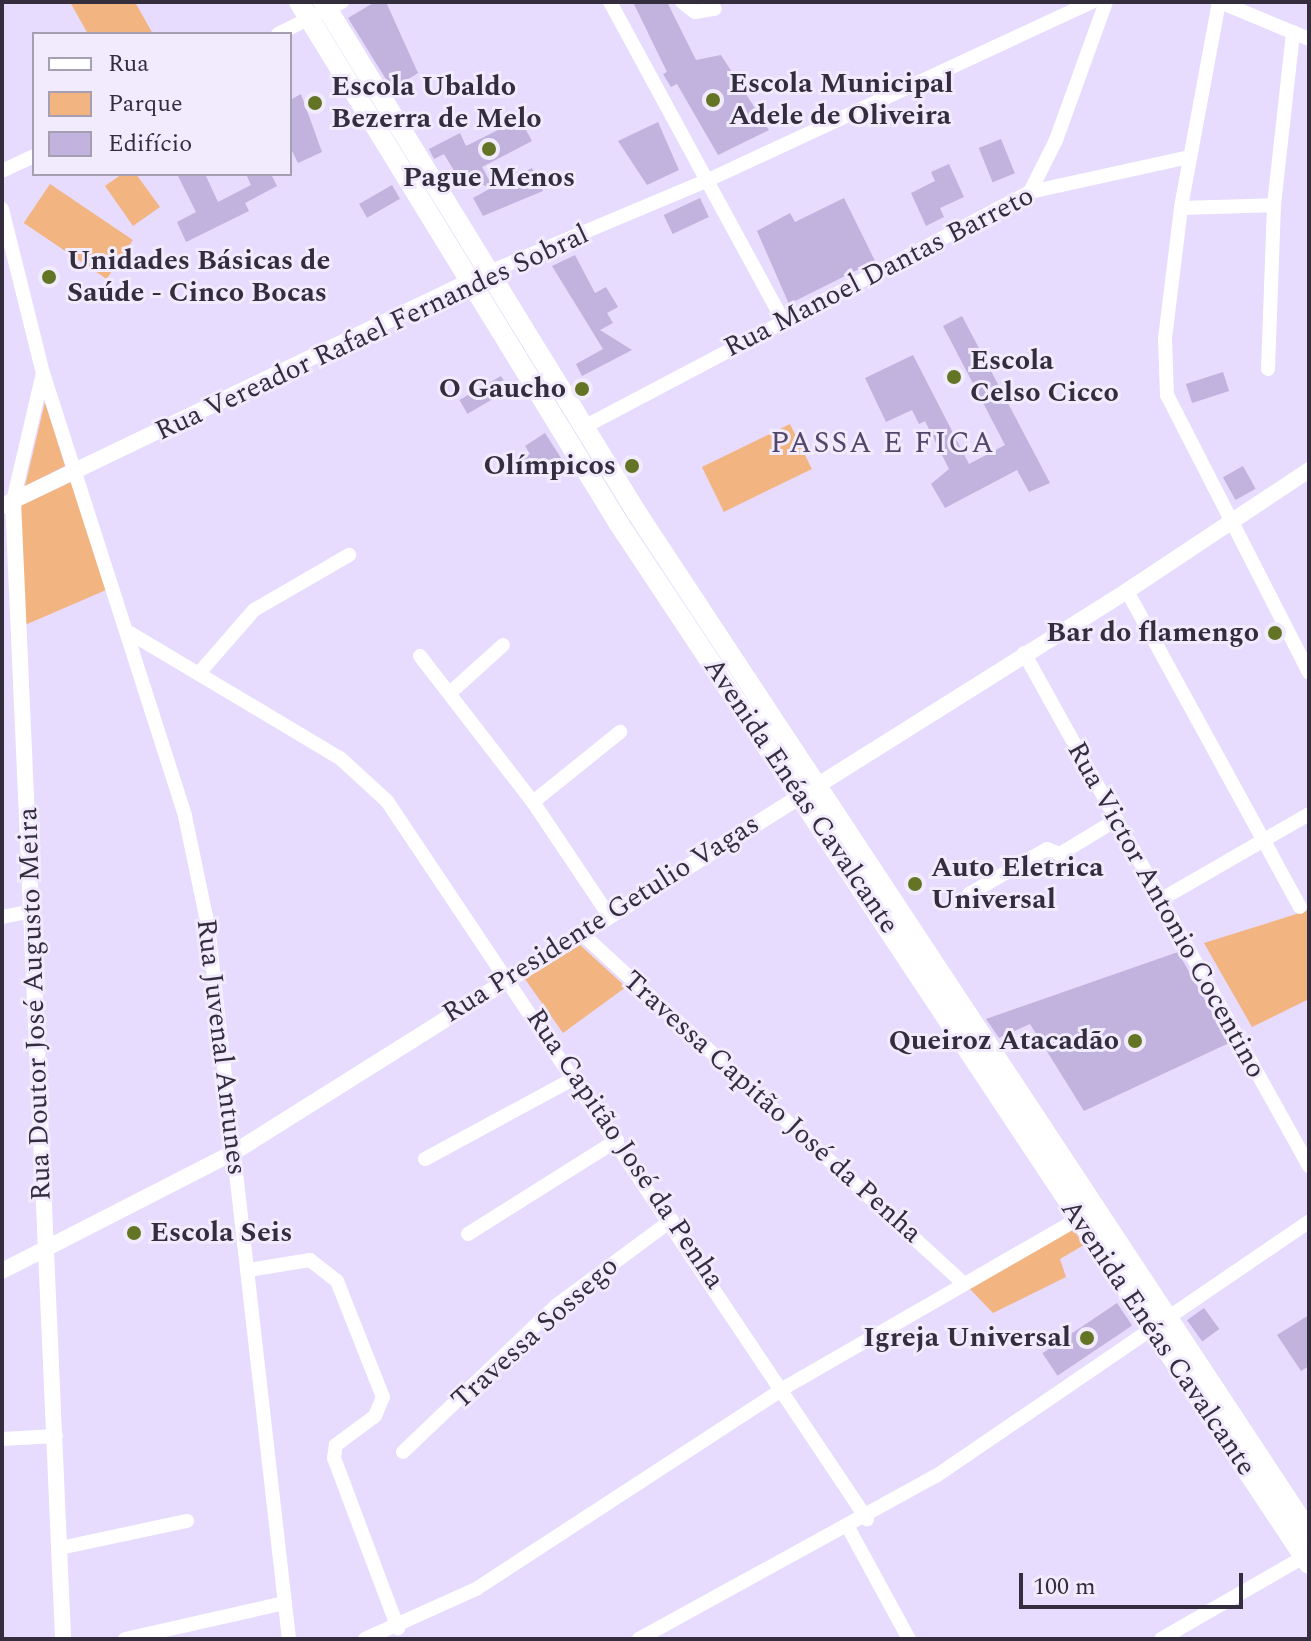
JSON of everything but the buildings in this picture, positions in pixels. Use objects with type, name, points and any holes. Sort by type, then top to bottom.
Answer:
[{"type":"main road","name":"Avenida Enéas Cavalcante","points":[[320,7],[370,101],[628,519],[1199,1385],[1307,1558]]},
{"type":"main road","name":"Avenida Enéas Cavalcante","points":[[478,278],[584,427],[628,519]]},
{"type":"main road","name":"Avenida Enéas Cavalcante","points":[[1199,1385],[1309,1532]]},
{"type":"street","points":[[610,2],[783,320]]},
{"type":"street","points":[[682,2],[695,12],[715,9]]},
{"type":"street","name":"Rua Vereador Rafael Fernandes Sobral","points":[[8,504],[478,278],[706,181],[1092,2]]},
{"type":"street","points":[[1030,192],[1056,140],[1106,2]]},
{"type":"street","points":[[1309,39],[1219,2],[1189,157],[1165,339],[1167,395],[1231,524],[1304,652],[1309,673]]},
{"type":"street","points":[[281,32],[320,7]]},
{"type":"street","points":[[1268,369],[1274,205],[1293,32]]},
{"type":"street","points":[[2,171],[32,157]]},
{"type":"street","name":"Rua Manoel Dantas Barreto","points":[[584,427],[1030,192],[1189,157]]},
{"type":"street","points":[[1181,208],[1274,205]]},
{"type":"street","name":"Rua Juvenal Antunes","points":[[2,209],[43,373],[130,633],[185,816],[205,912],[236,1151],[289,1639]]},
{"type":"street","name":"Rua Doutor José Augusto Meira","points":[[43,373],[8,504],[33,911],[44,1248],[56,1436],[63,1639]]},
{"type":"street","name":"Rua Presidente Getulio Vagas","points":[[2,1271],[236,1151],[806,789],[1127,591],[1309,470]]},
{"type":"street","points":[[200,672],[254,610],[349,555]]},
{"type":"street","points":[[1127,591],[1300,907]]},
{"type":"street","name":"Rua Capitão José da Penha","points":[[130,633],[340,758],[387,801],[511,978],[784,1388],[867,1519]]},
{"type":"street","points":[[451,692],[503,645]]},
{"type":"street","name":"Rua Victor Antonio Cocentino","points":[[1024,653],[1309,1166]]},
{"type":"street","points":[[420,656],[451,692],[533,802],[608,914]]},
{"type":"street","points":[[533,802],[620,732]]},
{"type":"street","points":[[1160,900],[1309,814]]},
{"type":"street","points":[[969,894],[1047,849],[1060,854],[1116,820]]},
{"type":"street","points":[[2,917],[33,911]]},
{"type":"street","name":"Travessa Capitão José da Penha","points":[[580,932],[963,1283]]},
{"type":"street","points":[[425,1159],[575,1078]]},
{"type":"street","points":[[468,1234],[617,1140]]},
{"type":"street","points":[[365,1639],[398,1628],[527,1558],[784,1388],[963,1283],[1086,1216]]},
{"type":"street","name":"Travessa Sossego","points":[[403,1452],[557,1305],[672,1220]]},
{"type":"street","points":[[639,1639],[867,1519],[1160,1327],[1309,1222]]},
{"type":"street","points":[[249,1270],[310,1260],[337,1281],[383,1397],[375,1416],[336,1445],[334,1458],[398,1628]]},
{"type":"street","points":[[2,1439],[56,1436]]},
{"type":"street","points":[[60,1548],[187,1521]]},
{"type":"street","points":[[849,1529],[909,1639]]},
{"type":"street","points":[[1161,1639],[1307,1558]]},
{"type":"street","points":[[125,1639],[285,1603]]},
{"type":"green space","points":[[70,2],[135,2],[152,32],[87,32]]},
{"type":"green space","points":[[119,176],[137,176],[160,207],[133,226],[105,186]]},
{"type":"green space","points":[[50,184],[133,240],[107,279],[24,223]]},
{"type":"green space","points":[[45,402],[65,466],[25,486]]},
{"type":"green space","points":[[790,424],[812,469],[724,512],[702,467]]},
{"type":"green space","points":[[73,481],[106,590],[25,625],[20,506]]},
{"type":"green space","points":[[1309,910],[1309,999],[1252,1027],[1204,943]]},
{"type":"green space","points":[[580,945],[626,987],[563,1033],[525,979]]},
{"type":"green space","points":[[1072,1228],[1084,1245],[1060,1259],[1066,1277],[993,1313],[967,1286]]},
{"type":"place","name":"Escola Municipal Adele de Oliveira","points":[[713,100]]},
{"type":"place","name":"Escola Ubaldo Bezerra de Melo","points":[[315,103]]},
{"type":"place","name":"Pague Menos","points":[[489,149]]},
{"type":"place","name":"Unidades Básicas de Saúde - Cinco Bocas","points":[[49,277]]},
{"type":"place","name":"Escola Celso Cicco","points":[[954,377]]},
{"type":"place","name":"O Gaucho","points":[[582,389]]},
{"type":"place","name":"Olímpicos","points":[[632,466]]},
{"type":"place","name":"Bar do flamengo","points":[[1275,633]]},
{"type":"place","name":"Auto Eletrica Universal","points":[[915,884]]},
{"type":"place","name":"Queiroz Atacadão","points":[[1135,1041]]},
{"type":"place","name":"Escola Seis","points":[[134,1233]]},
{"type":"place","name":"Igreja Universal","points":[[1087,1338]]},
{"type":"district","name":"PASSA E FICA","points":[[883,443]]}]
